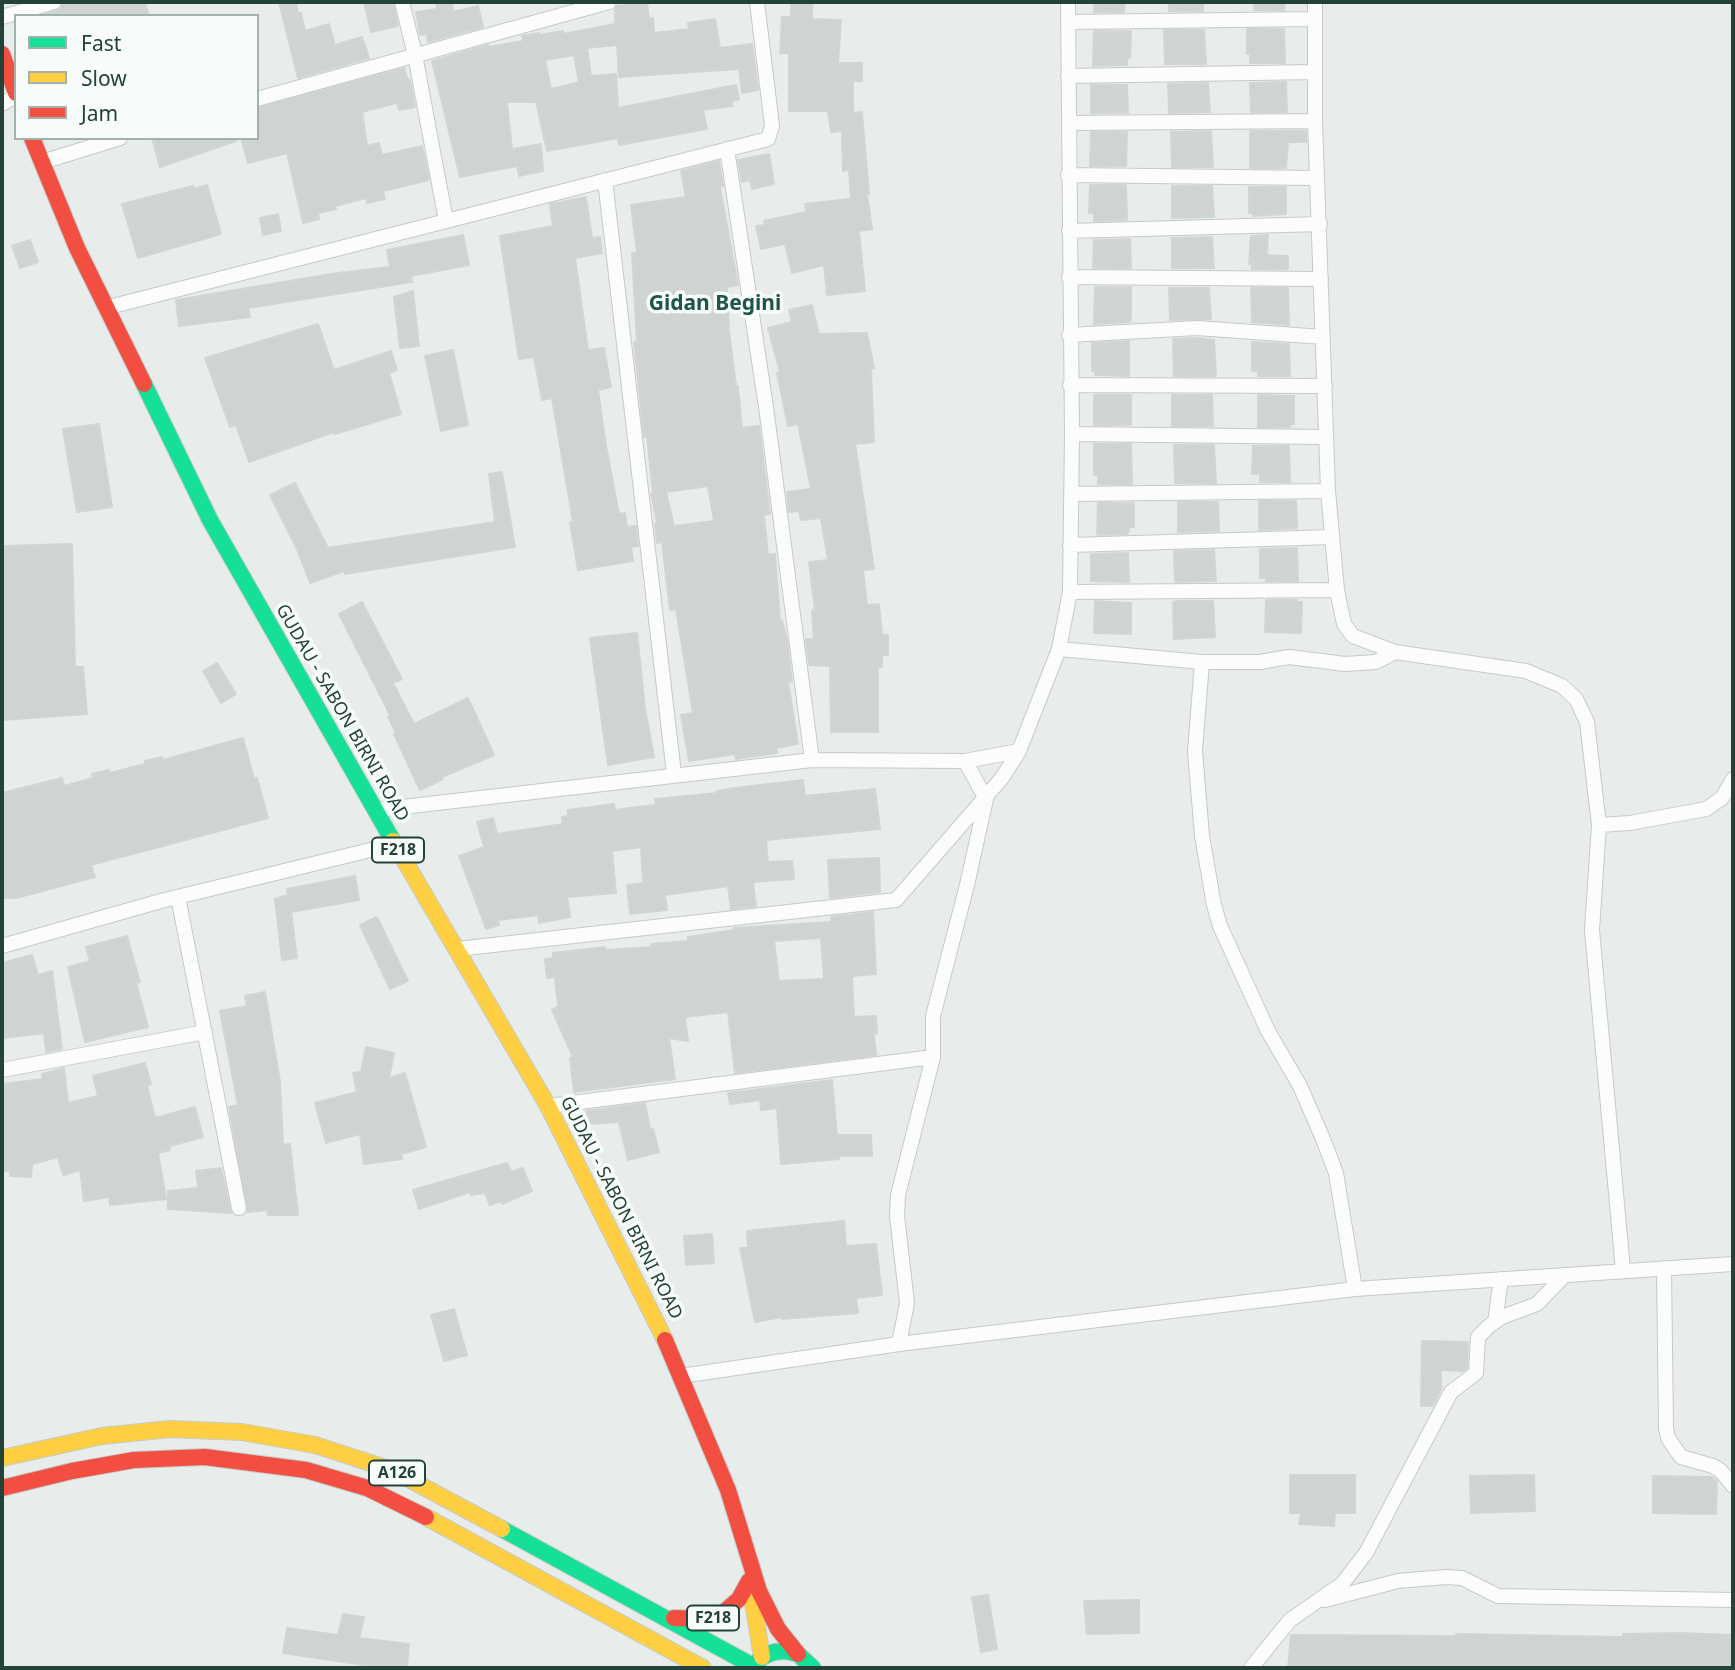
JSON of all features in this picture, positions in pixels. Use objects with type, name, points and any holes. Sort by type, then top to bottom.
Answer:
[{"type":"main road","points":[[2,54],[14,89]]},
{"type":"main road","name":"GUDAU - SABON BIRNI ROAD","points":[[33,140],[77,248],[210,520],[548,1106],[662,1332],[728,1490],[749,1574]]},
{"type":"main road","name":"A126","points":[[2,1458],[102,1436],[170,1429],[242,1432],[315,1445],[392,1470],[756,1663]]},
{"type":"main road","name":"A126","points":[[2,1488],[72,1471],[170,1458],[205,1457],[306,1470],[367,1488],[399,1503],[703,1668]]},
{"type":"main road","name":"F218","points":[[661,1614],[678,1619],[714,1617],[723,1613],[739,1600],[749,1574]]},
{"type":"main road","name":"F218","points":[[749,1574],[756,1663]]},
{"type":"main road","name":"F218","points":[[749,1574],[778,1629],[810,1664]]},
{"type":"main road","points":[[756,1663],[774,1652],[786,1651],[810,1664]]},
{"type":"street","points":[[15,14],[54,2]]},
{"type":"street","points":[[402,2],[415,55],[446,221]]},
{"type":"street","points":[[259,98],[609,2]]},
{"type":"street","points":[[105,307],[768,139],[772,126],[757,2]]},
{"type":"street","points":[[457,949],[896,900],[986,799],[1019,751],[1059,649],[1070,592],[1072,434],[1068,2]]},
{"type":"street","points":[[1315,2],[1315,121],[1328,491],[1337,590],[1344,624],[1353,636],[1395,652],[1526,671],[1562,686],[1576,699],[1587,722],[1599,825],[1592,930],[1623,1270]]},
{"type":"street","points":[[1068,22],[1315,19]]},
{"type":"street","points":[[1068,76],[1315,72]]},
{"type":"street","points":[[1070,123],[1315,121]]},
{"type":"street","points":[[42,162],[114,140]]},
{"type":"street","points":[[727,149],[766,407],[812,760]]},
{"type":"street","points":[[1068,174],[1318,178]]},
{"type":"street","points":[[605,180],[674,774]]},
{"type":"street","points":[[1069,231],[1320,225]]},
{"type":"street","points":[[1069,277],[1321,279]]},
{"type":"street","points":[[1069,335],[1196,328],[1323,337]]},
{"type":"street","points":[[1070,385],[1325,386]]},
{"type":"street","points":[[1072,434],[1326,436]]},
{"type":"street","points":[[1071,494],[1328,491]]},
{"type":"street","points":[[1070,545],[1332,537]]},
{"type":"street","points":[[1070,592],[1337,590]]},
{"type":"street","points":[[1059,649],[1202,662],[1260,662],[1289,657],[1345,664],[1376,662],[1395,652]]},
{"type":"street","points":[[1202,662],[1195,751],[1202,836],[1214,905],[1220,926],[1268,1031],[1300,1086],[1332,1161],[1355,1289]]},
{"type":"street","points":[[376,810],[812,760],[965,761],[1019,751]]},
{"type":"street","points":[[899,1344],[907,1303],[897,1216],[898,1195],[933,1057],[933,1016],[986,799],[965,761]]},
{"type":"street","points":[[1599,825],[1630,823],[1706,809],[1722,798],[1733,779]]},
{"type":"street","points":[[2,946],[178,897],[395,844]]},
{"type":"street","points":[[178,897],[239,1208]]},
{"type":"street","points":[[2,1070],[205,1032]]},
{"type":"street","points":[[548,1106],[933,1057]]},
{"type":"street","points":[[681,1376],[899,1344],[1355,1289],[1733,1264]]},
{"type":"street","points":[[1664,1268],[1668,1438],[1681,1457],[1713,1466],[1721,1471],[1733,1486]]},
{"type":"street","points":[[1251,1668],[1290,1620],[1342,1584],[1366,1553],[1451,1392],[1476,1373],[1478,1337],[1495,1322],[1536,1304],[1565,1275]]},
{"type":"street","points":[[1495,1322],[1501,1279]]},
{"type":"street","points":[[1313,1604],[1398,1581],[1447,1577],[1462,1578],[1498,1596],[1733,1600]]},
{"type":"building","points":[[63,2],[145,2],[148,14],[46,14],[60,9]]},
{"type":"building","points":[[279,2],[296,2],[305,31],[329,24],[335,45],[362,37],[369,58],[298,78]]},
{"type":"building","points":[[364,2],[393,2],[398,26],[371,32]]},
{"type":"building","points":[[436,2],[452,2],[453,12],[478,6],[483,27],[428,42],[427,34],[420,35],[416,12],[437,9]]},
{"type":"building","points":[[791,2],[812,2],[812,19],[841,20],[838,63],[862,63],[862,81],[853,81],[853,113],[862,112],[872,229],[859,231],[865,291],[827,295],[824,265],[792,273],[785,244],[761,249],[756,226],[765,225],[764,221],[806,212],[805,204],[851,199],[849,170],[843,171],[842,131],[831,132],[828,111],[789,111],[789,53],[780,53],[782,17],[791,17]]},
{"type":"building","points":[[1094,2],[1124,2],[1124,12],[1094,12]]},
{"type":"building","points":[[1169,2],[1203,2],[1203,11],[1169,11]]},
{"type":"building","points":[[1254,2],[1284,2],[1284,10],[1254,10]]},
{"type":"building","points":[[647,3],[649,19],[653,18],[654,33],[689,29],[688,23],[715,19],[720,48],[752,44],[758,90],[742,93],[739,69],[619,77],[617,45],[587,48],[591,76],[616,74],[618,108],[736,85],[739,99],[732,101],[732,106],[703,110],[707,129],[619,145],[618,138],[547,151],[536,102],[507,102],[512,149],[541,144],[543,171],[519,176],[517,166],[460,177],[432,61],[488,45],[523,41],[522,36],[563,31],[563,34],[615,24],[617,6]],"holes":[[[574,55],[579,82],[551,89],[545,60]]]},
{"type":"building","points":[[1247,29],[1284,29],[1285,63],[1250,63],[1250,54],[1247,54]]},
{"type":"building","points":[[1164,30],[1204,30],[1206,64],[1165,64]]},
{"type":"building","points":[[1094,31],[1131,31],[1130,58],[1127,58],[1127,65],[1093,66]]},
{"type":"building","points":[[404,68],[410,80],[415,107],[399,110],[397,103],[362,112],[367,146],[379,143],[382,155],[422,146],[429,180],[383,191],[385,199],[367,203],[366,198],[335,206],[336,209],[318,213],[319,219],[303,223],[287,153],[248,163],[242,140],[259,140],[259,107]]},
{"type":"building","points":[[1286,82],[1287,112],[1251,112],[1250,83]]},
{"type":"building","points":[[1208,83],[1210,112],[1169,113],[1168,84]]},
{"type":"building","points":[[1091,85],[1127,85],[1128,113],[1091,113]]},
{"type":"building","points":[[1211,131],[1213,167],[1172,167],[1171,132]]},
{"type":"building","points":[[1250,131],[1306,131],[1306,142],[1288,142],[1286,168],[1250,168]]},
{"type":"building","points":[[1091,132],[1127,132],[1126,166],[1090,166]]},
{"type":"building","points":[[153,140],[236,140],[236,141],[160,167]]},
{"type":"building","points":[[769,154],[774,184],[752,189],[750,180],[742,182],[738,160]]},
{"type":"building","points":[[719,161],[723,186],[720,187],[738,285],[727,287],[736,386],[742,428],[759,426],[770,514],[764,515],[768,555],[775,554],[780,620],[787,640],[792,682],[788,682],[798,744],[776,748],[777,753],[736,759],[735,754],[689,761],[681,715],[693,713],[676,609],[670,610],[662,542],[657,543],[657,523],[651,494],[647,436],[644,437],[634,342],[637,342],[632,253],[637,253],[631,205],[686,197],[681,171]],"holes":[[[708,486],[714,521],[674,526],[666,492]]]},
{"type":"building","points":[[207,185],[221,234],[138,258],[122,204]]},
{"type":"building","points":[[1090,185],[1126,185],[1127,220],[1094,221],[1094,213],[1089,213]]},
{"type":"building","points":[[1172,186],[1212,186],[1214,217],[1172,218]]},
{"type":"building","points":[[1249,187],[1286,187],[1286,214],[1253,216],[1253,213],[1249,213]]},
{"type":"building","points":[[586,197],[592,238],[600,237],[602,253],[575,258],[588,350],[604,348],[611,387],[598,390],[606,446],[619,514],[625,513],[627,527],[636,526],[638,546],[631,547],[633,561],[578,570],[570,522],[573,522],[552,398],[542,400],[534,357],[519,359],[500,236],[553,226],[550,204]]},
{"type":"building","points":[[278,214],[281,231],[263,235],[260,218]]},
{"type":"building","points":[[463,235],[469,265],[411,276],[412,282],[248,308],[250,317],[179,326],[176,300],[390,267],[387,250]]},
{"type":"building","points":[[1268,235],[1267,255],[1288,256],[1288,269],[1252,269],[1252,264],[1249,264],[1251,236]]},
{"type":"building","points":[[1212,237],[1214,268],[1172,268],[1172,238]]},
{"type":"building","points":[[1130,239],[1131,268],[1093,268],[1094,240]]},
{"type":"building","points":[[30,240],[38,262],[20,268],[12,246]]},
{"type":"building","points":[[1095,287],[1131,287],[1129,322],[1094,324]]},
{"type":"building","points":[[1169,288],[1209,288],[1211,319],[1170,320]]},
{"type":"building","points":[[1251,288],[1288,288],[1289,325],[1252,322]]},
{"type":"building","points":[[413,291],[419,346],[400,348],[394,297]]},
{"type":"building","points":[[812,305],[819,334],[867,333],[874,368],[871,369],[874,442],[855,444],[874,569],[863,570],[867,605],[879,604],[882,635],[888,635],[888,655],[882,655],[882,667],[878,667],[878,732],[831,732],[830,666],[809,665],[806,639],[814,639],[812,611],[815,610],[809,562],[828,560],[821,518],[801,520],[799,511],[789,512],[787,492],[811,489],[798,424],[788,426],[777,373],[780,372],[768,328],[792,322],[789,310]]},
{"type":"building","points":[[318,324],[334,370],[391,351],[397,370],[389,373],[401,414],[335,434],[334,432],[249,462],[236,425],[230,427],[205,358]]},
{"type":"building","points":[[1173,339],[1214,340],[1216,376],[1174,376]]},
{"type":"building","points":[[1129,341],[1129,376],[1095,375],[1095,371],[1092,371],[1092,343]]},
{"type":"building","points":[[1252,342],[1289,344],[1290,376],[1258,376],[1258,371],[1252,371]]},
{"type":"building","points":[[453,350],[468,425],[441,431],[425,356]]},
{"type":"building","points":[[1094,395],[1131,395],[1131,425],[1094,425]]},
{"type":"building","points":[[1172,395],[1212,395],[1213,426],[1172,426]]},
{"type":"building","points":[[1258,395],[1294,396],[1294,424],[1290,424],[1290,427],[1258,427]]},
{"type":"building","points":[[99,424],[112,507],[77,512],[63,429]]},
{"type":"building","points":[[1094,444],[1131,444],[1132,484],[1098,484],[1098,475],[1094,475]]},
{"type":"building","points":[[1174,445],[1214,445],[1216,483],[1175,483]]},
{"type":"building","points":[[1253,446],[1289,446],[1290,482],[1260,482],[1260,474],[1252,474]]},
{"type":"building","points":[[502,472],[515,547],[345,574],[344,571],[310,583],[297,549],[270,495],[295,483],[328,548],[495,522],[489,474]]},
{"type":"building","points":[[1259,501],[1296,501],[1297,528],[1259,530]]},
{"type":"building","points":[[1178,502],[1218,502],[1219,531],[1178,532]]},
{"type":"building","points":[[1098,503],[1134,503],[1134,527],[1129,527],[1128,534],[1097,535]]},
{"type":"building","points":[[72,544],[75,667],[83,667],[87,714],[2,720],[2,546]]},
{"type":"building","points":[[1297,548],[1298,581],[1266,581],[1266,578],[1260,578],[1260,549]]},
{"type":"building","points":[[1214,550],[1216,581],[1175,582],[1174,551]]},
{"type":"building","points":[[1128,553],[1129,582],[1091,581],[1091,554]]},
{"type":"building","points":[[1266,600],[1302,602],[1301,633],[1265,632]]},
{"type":"building","points":[[1095,601],[1131,603],[1131,634],[1094,633]]},
{"type":"building","points":[[1213,601],[1215,637],[1174,639],[1173,602]]},
{"type":"building","points":[[362,602],[402,679],[393,683],[414,724],[468,698],[494,755],[442,777],[443,779],[420,790],[394,734],[396,733],[388,717],[390,715],[339,614]]},
{"type":"building","points":[[637,633],[645,709],[654,757],[608,765],[590,638]]},
{"type":"building","points":[[217,663],[236,694],[221,703],[203,671]]},
{"type":"building","points":[[243,738],[268,818],[91,865],[95,877],[16,898],[2,898],[2,793],[62,778],[64,786],[93,778],[92,774],[109,770],[110,773],[145,764],[145,761],[162,757],[163,760]]},
{"type":"building","points":[[803,780],[805,796],[875,789],[880,829],[766,840],[768,862],[792,861],[794,879],[753,882],[756,906],[731,909],[728,886],[665,895],[667,910],[630,914],[627,885],[643,883],[641,847],[612,851],[616,893],[567,897],[570,917],[539,923],[538,915],[498,920],[499,925],[486,929],[459,856],[484,847],[477,822],[493,818],[497,834],[563,824],[562,817],[568,816],[568,810],[614,804],[615,810],[656,805],[655,799]]},
{"type":"building","points":[[879,858],[880,892],[830,898],[828,860]]},
{"type":"building","points":[[355,876],[359,900],[291,912],[297,958],[282,960],[275,899],[288,895],[287,889]]},
{"type":"building","points":[[873,912],[876,974],[852,976],[854,1017],[876,1016],[876,1055],[735,1073],[728,1012],[685,1017],[688,1041],[669,1038],[675,1079],[574,1092],[570,1058],[573,1057],[552,1010],[558,1007],[555,977],[547,978],[545,959],[553,958],[553,953],[605,947],[606,950],[651,947],[651,944],[688,941],[688,937],[734,928],[831,922],[831,917]],"holes":[[[821,938],[824,979],[779,981],[774,941]]]},
{"type":"building","points":[[377,917],[408,981],[390,989],[360,925]]},
{"type":"building","points":[[127,936],[140,982],[136,983],[148,1027],[85,1042],[68,967],[90,961],[86,947]]},
{"type":"building","points":[[32,955],[38,975],[52,971],[62,1049],[46,1052],[44,1033],[2,1038],[2,963]]},
{"type":"building","points":[[265,992],[280,1082],[283,1145],[290,1144],[298,1215],[268,1215],[267,1210],[248,1212],[229,1107],[238,1105],[220,1011],[247,1006],[245,996]]},
{"type":"building","points":[[366,1047],[394,1053],[389,1078],[405,1073],[426,1147],[401,1154],[402,1159],[364,1164],[360,1134],[326,1143],[315,1103],[357,1092],[353,1073],[361,1072]]},
{"type":"building","points":[[145,1063],[151,1084],[147,1085],[155,1118],[195,1107],[203,1137],[170,1146],[170,1150],[158,1153],[166,1199],[110,1205],[109,1197],[84,1201],[80,1170],[63,1175],[58,1157],[32,1164],[31,1177],[10,1176],[10,1171],[2,1171],[2,1084],[43,1079],[42,1074],[64,1068],[68,1103],[98,1096],[93,1076]]},
{"type":"building","points":[[832,1080],[837,1135],[871,1135],[872,1156],[839,1156],[839,1159],[781,1164],[777,1108],[761,1110],[760,1100],[730,1104],[728,1093]]},
{"type":"building","points":[[645,1103],[650,1130],[653,1129],[659,1152],[628,1160],[619,1122],[588,1124],[586,1111]]},
{"type":"building","points":[[507,1163],[511,1172],[523,1168],[532,1191],[502,1204],[501,1201],[490,1205],[485,1193],[471,1195],[470,1192],[419,1209],[413,1190]]},
{"type":"building","points":[[221,1168],[231,1213],[168,1209],[168,1191],[198,1188],[196,1171]]},
{"type":"building","points":[[844,1221],[846,1246],[876,1244],[882,1295],[856,1298],[858,1313],[782,1317],[755,1322],[740,1248],[748,1248],[747,1231]]},
{"type":"building","points":[[712,1234],[714,1263],[686,1265],[684,1236]]},
{"type":"building","points":[[454,1309],[467,1355],[444,1361],[431,1315]]},
{"type":"building","points":[[1422,1341],[1468,1342],[1467,1368],[1463,1371],[1441,1370],[1441,1389],[1433,1406],[1421,1406]]},
{"type":"building","points":[[1290,1475],[1355,1475],[1355,1513],[1335,1513],[1334,1526],[1299,1524],[1301,1513],[1290,1513]]},
{"type":"building","points":[[1534,1475],[1535,1511],[1471,1513],[1470,1476]]},
{"type":"building","points":[[1653,1476],[1712,1477],[1717,1481],[1716,1514],[1653,1513]]},
{"type":"building","points":[[988,1595],[997,1649],[981,1652],[972,1597]]},
{"type":"building","points":[[1139,1600],[1139,1633],[1087,1634],[1084,1601]]},
{"type":"building","points":[[343,1614],[364,1617],[359,1638],[409,1644],[407,1668],[384,1668],[283,1653],[287,1628],[338,1635]]},
{"type":"building","points":[[1623,1634],[1733,1635],[1733,1667],[1288,1668],[1291,1635],[1623,1637]]},
{"type":"traffic: fast","points":[[144,384],[210,520],[393,841]]},
{"type":"traffic: fast","points":[[502,1529],[753,1666]]},
{"type":"traffic: fast","points":[[752,1668],[762,1657],[786,1651],[798,1654],[813,1668]]},
{"type":"traffic: slow","points":[[393,841],[548,1106],[665,1340]]},
{"type":"traffic: slow","points":[[2,1458],[102,1436],[170,1429],[242,1432],[315,1445],[392,1470],[502,1529]]},
{"type":"traffic: slow","points":[[426,1517],[703,1668]]},
{"type":"traffic: slow","points":[[751,1591],[762,1657]]},
{"type":"traffic: jam","points":[[2,54],[14,87]]},
{"type":"traffic: jam","points":[[33,140],[77,248],[144,384]]},
{"type":"traffic: jam","points":[[665,1340],[728,1490],[759,1591],[778,1629],[798,1654]]},
{"type":"traffic: jam","points":[[2,1488],[72,1471],[134,1460],[205,1457],[306,1470],[367,1488],[426,1517]]},
{"type":"traffic: jam","points":[[674,1618],[703,1619],[723,1613],[739,1599],[749,1581]]},
{"type":"district","name":"Gidan Begini","points":[[715,304]]}]
